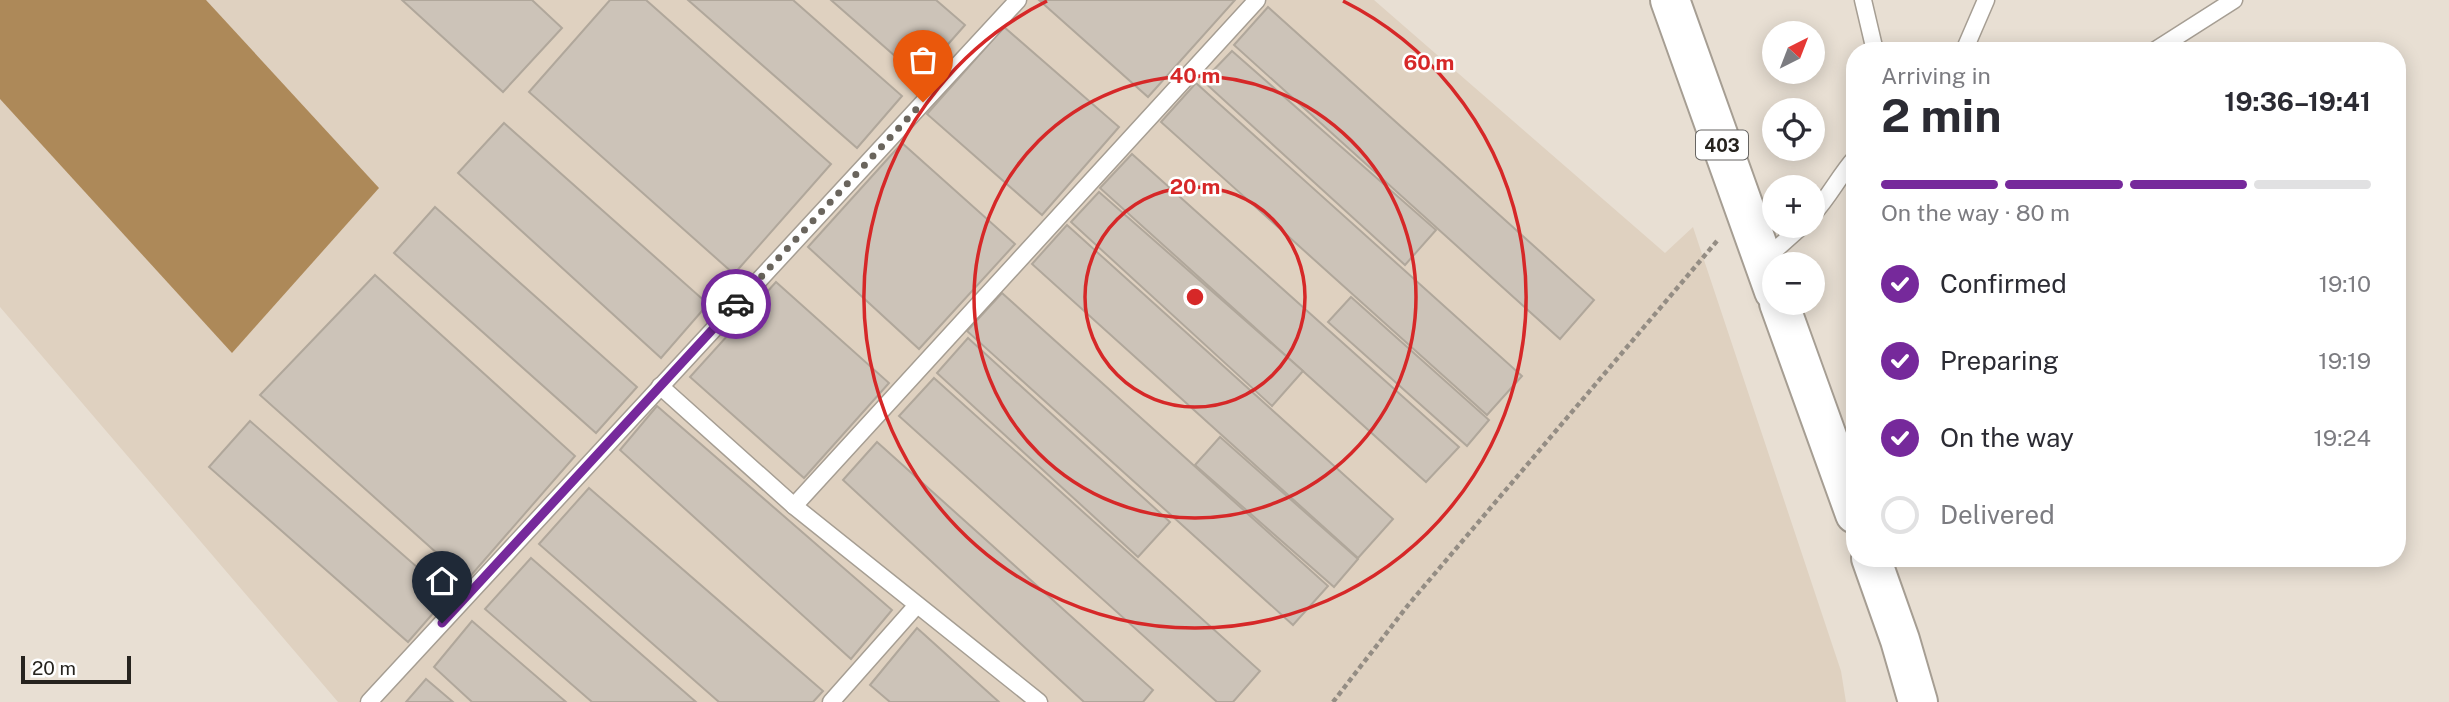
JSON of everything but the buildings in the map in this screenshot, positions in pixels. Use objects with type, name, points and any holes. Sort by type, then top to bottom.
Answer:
[{"type":"main road","name":"403","points":[[1670,0],[1762,256]]},
{"type":"main road","points":[[1783,315],[1846,489]]},
{"type":"main road","points":[[1874,567],[1918,702]]},
{"type":"lane","points":[[369,702],[1018,0]]},
{"type":"lane","points":[[794,506],[1257,0]]},
{"type":"lane","points":[[1863,0],[1873,42]]},
{"type":"lane","points":[[1969,42],[1986,0]]},
{"type":"lane","points":[[2168,42],[2234,0]]},
{"type":"lane","points":[[1825,200],[1846,169]]},
{"type":"lane","points":[[660,386],[794,506],[1039,702]]},
{"type":"lane","points":[[831,702],[917,605]]},
{"type":"path","points":[[1333,702],[1418,594],[1745,209]]},
{"type":"shaded area","points":[[0,0],[1374,0],[1665,253],[1693,227],[1841,671],[1846,702],[338,702],[0,307]]},
{"type":"shaded area","points":[[0,0],[206,0],[379,188],[232,353],[0,99]]},
{"type":"way so far","points":[[736,304],[923,102]]},
{"type":"route","points":[[442,623],[736,304]]}]
